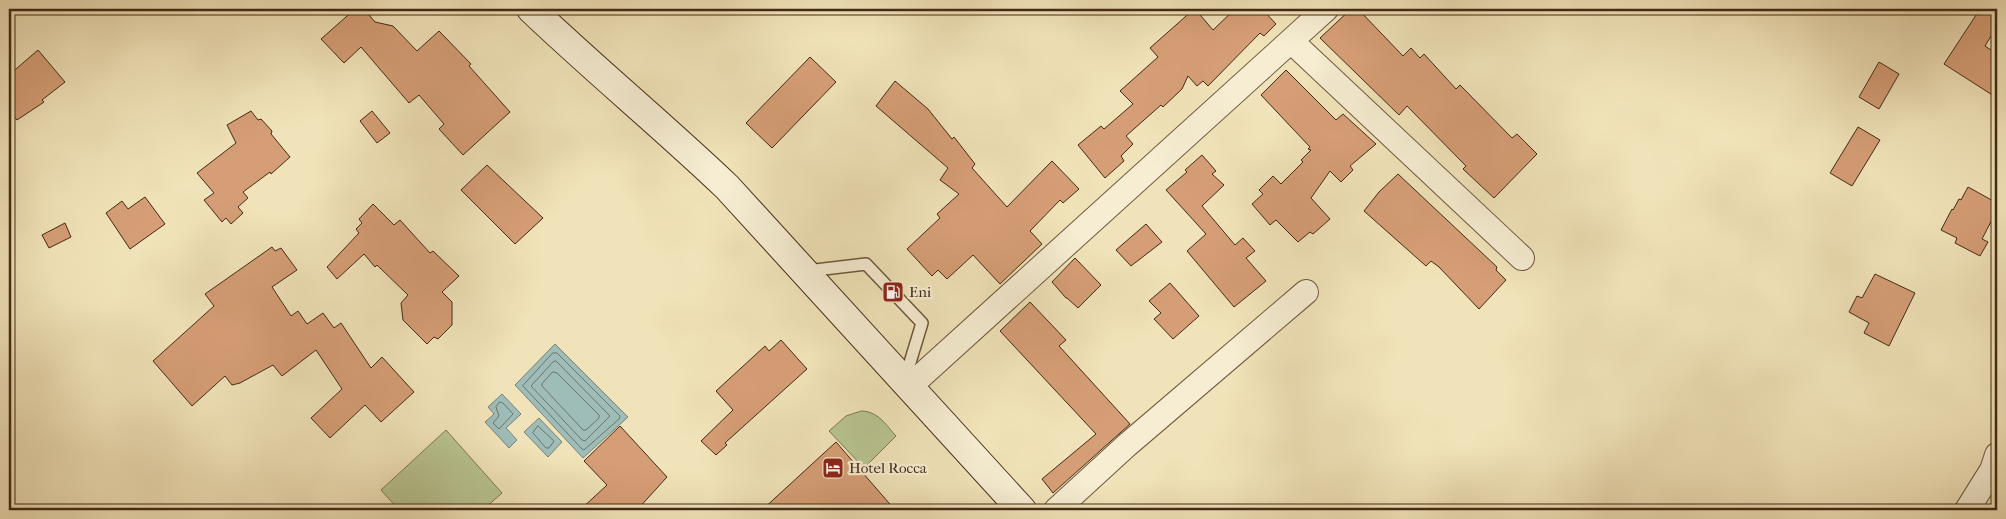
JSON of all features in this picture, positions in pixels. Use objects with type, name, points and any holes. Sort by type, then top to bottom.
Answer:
[{"type":"main road","points":[[531,9],[584,59],[680,142],[720,180],[1022,510]]},
{"type":"street","points":[[907,383],[1326,9]]},
{"type":"street","points":[[1291,41],[1522,258]]},
{"type":"street","points":[[1056,510],[1127,445],[1306,292]]},
{"type":"street","points":[[1967,510],[1992,470],[1997,455]]},
{"type":"lane","points":[[804,271],[866,264],[922,322],[907,383]]},
{"type":"green space","points":[[861,411],[877,416],[896,436],[864,468],[829,431],[846,416]]},
{"type":"green space","points":[[446,430],[502,493],[483,510],[399,510],[381,490]]},
{"type":"water","points":[[555,344],[628,417],[583,458],[515,385]]},
{"type":"water","points":[[502,394],[521,414],[506,428],[517,440],[509,448],[485,422],[494,414],[488,407]]},
{"type":"water","points":[[539,418],[562,442],[548,457],[524,432]]},
{"type":"building","points":[[355,9],[364,9],[375,22],[393,26],[417,51],[439,31],[471,64],[469,66],[510,112],[463,155],[439,129],[444,124],[419,95],[409,103],[361,47],[344,63],[321,39]]},
{"type":"building","points":[[1194,9],[1213,30],[1235,9],[1262,9],[1276,24],[1264,36],[1260,33],[1208,86],[1203,81],[1197,86],[1188,76],[1182,89],[1163,107],[1161,105],[1126,136],[1133,144],[1121,156],[1124,161],[1105,178],[1078,145],[1101,126],[1104,129],[1133,104],[1120,91],[1158,57],[1150,48]]},
{"type":"building","points":[[1351,9],[1358,9],[1403,56],[1411,48],[1420,58],[1424,54],[1456,89],[1460,85],[1512,138],[1517,134],[1537,154],[1494,198],[1463,169],[1466,166],[1407,106],[1399,115],[1320,38]]},
{"type":"building","points":[[1980,9],[1997,9],[1997,26],[1985,46],[1997,54],[1997,98],[1944,64]]},
{"type":"building","points":[[38,50],[65,82],[42,100],[44,102],[17,120],[9,110],[9,75]]},
{"type":"building","points":[[810,57],[836,82],[772,148],[746,123]]},
{"type":"building","points":[[1879,62],[1899,74],[1879,109],[1859,97]]},
{"type":"building","points":[[1286,70],[1336,120],[1343,114],[1376,144],[1350,166],[1353,170],[1341,182],[1330,171],[1311,198],[1330,219],[1313,234],[1310,232],[1298,242],[1276,220],[1270,225],[1252,204],[1263,194],[1259,190],[1273,176],[1281,184],[1303,162],[1301,160],[1311,150],[1308,149],[1310,147],[1261,95]]},
{"type":"building","points":[[895,81],[928,109],[952,139],[954,137],[975,164],[972,168],[1007,207],[1052,161],[1079,189],[1063,203],[1060,200],[1030,231],[1042,244],[1000,284],[973,255],[947,279],[938,270],[932,276],[907,249],[940,218],[937,214],[959,194],[940,180],[948,168],[876,106]]},
{"type":"building","points":[[251,111],[258,120],[261,119],[272,131],[271,134],[290,157],[271,174],[270,172],[243,192],[248,198],[238,207],[243,213],[231,224],[226,218],[222,222],[204,200],[214,193],[197,173],[236,143],[227,125]]},
{"type":"building","points":[[372,111],[390,133],[377,143],[360,121]]},
{"type":"building","points":[[1858,127],[1880,140],[1852,186],[1830,173]]},
{"type":"building","points":[[1202,155],[1216,171],[1212,174],[1224,185],[1202,206],[1235,245],[1243,238],[1255,251],[1246,258],[1266,281],[1234,307],[1187,251],[1206,234],[1166,190],[1187,172],[1185,170]]},
{"type":"building","points":[[487,165],[543,218],[515,244],[461,190]]},
{"type":"building","points":[[1398,174],[1497,267],[1496,270],[1506,280],[1479,309],[1439,267],[1431,261],[1426,266],[1364,211],[1379,192]]},
{"type":"building","points":[[1968,187],[1997,203],[1997,210],[1982,239],[1988,242],[1980,256],[1955,243],[1957,238],[1941,230],[1952,209],[1959,199],[1961,200]]},
{"type":"building","points":[[145,197],[165,224],[130,249],[106,213],[122,201],[128,209]]},
{"type":"building","points":[[373,204],[394,225],[400,220],[430,253],[433,251],[459,276],[442,292],[452,302],[452,325],[438,339],[434,337],[427,344],[403,320],[401,303],[408,295],[377,265],[375,267],[364,254],[337,279],[327,267],[359,233],[356,229],[362,223],[359,219]]},
{"type":"building","points":[[65,223],[71,237],[49,248],[42,235]]},
{"type":"building","points":[[1146,224],[1162,242],[1131,266],[1116,250]]},
{"type":"building","points":[[272,247],[275,251],[281,248],[297,270],[272,287],[291,316],[298,311],[307,324],[323,313],[334,328],[341,323],[371,368],[382,357],[414,392],[381,422],[365,405],[330,438],[311,418],[342,389],[316,350],[282,376],[273,365],[240,383],[232,385],[225,376],[192,406],[153,361],[214,306],[205,294]]},
{"type":"building","points":[[1075,258],[1101,285],[1078,308],[1052,282]]},
{"type":"building","points":[[1875,274],[1915,293],[1889,346],[1864,333],[1869,323],[1849,312],[1857,296],[1862,298]]},
{"type":"building","points":[[1170,283],[1199,316],[1173,339],[1154,319],[1161,313],[1149,301]]},
{"type":"building","points":[[1030,302],[1066,340],[1059,346],[1130,424],[1053,493],[1042,479],[1096,434],[1000,331]]},
{"type":"building","points":[[781,340],[807,369],[725,443],[727,445],[716,455],[701,441],[733,410],[716,391],[765,346],[769,351]]},
{"type":"building","points":[[620,426],[667,477],[637,510],[580,510],[607,485],[584,461]]},
{"type":"building","name":"Hotel Rocca","points":[[836,442],[895,510],[762,510]]},
{"type":"place","name":"Eni","points":[[893,292]]},
{"type":"place","name":"Hotel Rocca","points":[[833,468]]}]
